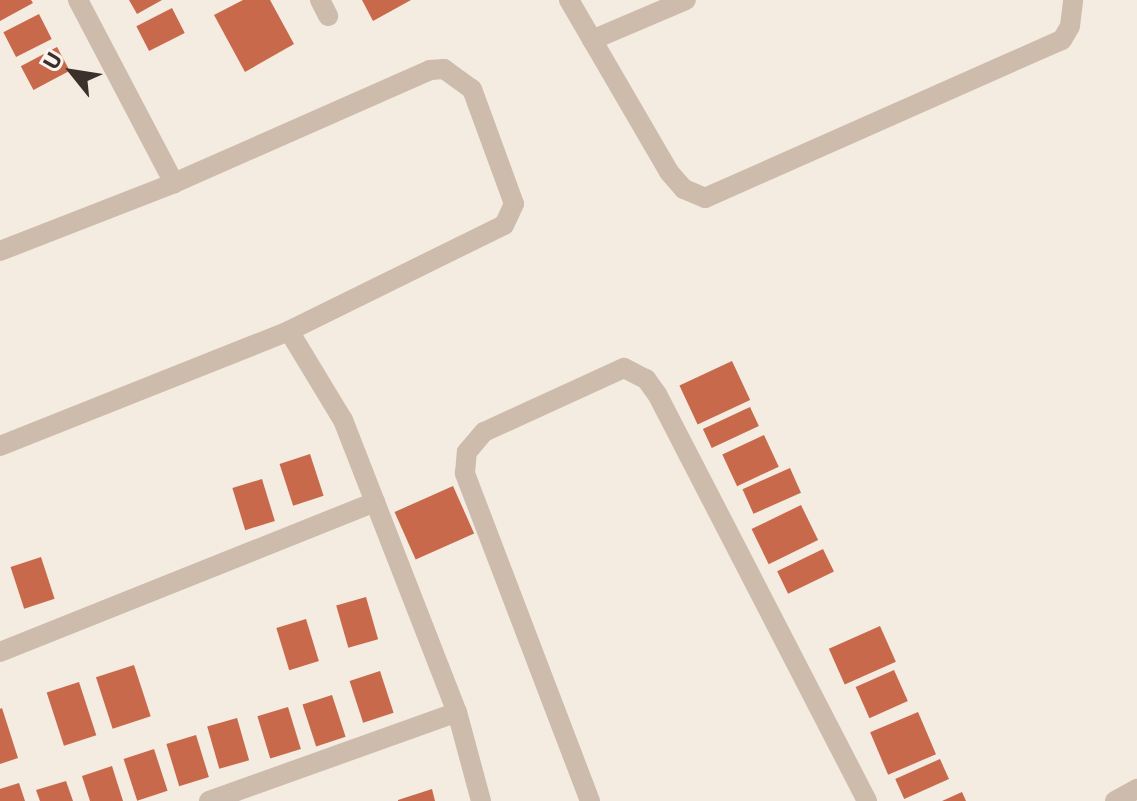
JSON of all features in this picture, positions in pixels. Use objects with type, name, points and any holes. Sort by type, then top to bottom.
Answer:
[{"type":"street","points":[[78,0],[174,183]]},
{"type":"street","points":[[569,0],[669,172],[684,189],[705,198],[1062,40],[1070,26],[1073,0]]},
{"type":"street","points":[[592,40],[686,0]]},
{"type":"street","points":[[0,251],[174,183],[430,70],[456,73],[472,89],[512,194],[512,216],[494,231],[289,331],[0,446]]},
{"type":"street","points":[[289,331],[343,420],[457,712],[481,801]]},
{"type":"street","points":[[590,801],[465,473],[473,440],[484,432],[624,368],[646,379],[657,394],[867,801]]},
{"type":"street","points":[[0,652],[375,502]]},
{"type":"street","points":[[209,801],[457,712]]},
{"type":"street","points":[[1115,801],[1137,789]]},
{"type":"building","points":[[0,0],[31,0],[33,3],[0,21]]},
{"type":"building","points":[[129,0],[162,0],[137,14]]},
{"type":"building","points":[[243,0],[270,0],[294,44],[245,72],[214,15]]},
{"type":"building","points":[[362,0],[411,0],[373,21]]},
{"type":"building","points":[[172,8],[185,33],[149,51],[136,26]]},
{"type":"building","points":[[39,14],[52,39],[16,57],[3,32]]},
{"type":"building","points":[[57,47],[70,71],[33,90],[21,66]]},
{"type":"building","points":[[732,361],[750,400],[698,424],[679,386]]},
{"type":"building","points":[[750,407],[759,426],[712,448],[703,429]]},
{"type":"building","points":[[764,435],[779,467],[737,486],[722,454]]},
{"type":"building","points":[[310,454],[324,496],[293,506],[280,464]]},
{"type":"building","points":[[790,468],[801,493],[753,514],[742,489]]},
{"type":"building","points":[[262,479],[275,521],[245,530],[232,488]]},
{"type":"building","points":[[453,486],[474,534],[416,560],[395,512]]},
{"type":"building","points":[[801,505],[818,540],[769,564],[752,529]]},
{"type":"building","points":[[823,549],[834,571],[788,594],[777,571]]},
{"type":"building","points":[[41,557],[55,599],[24,609],[11,567]]},
{"type":"building","points":[[366,597],[378,639],[348,648],[336,606]]},
{"type":"building","points":[[306,619],[319,661],[289,670],[276,628]]},
{"type":"building","points":[[880,626],[896,662],[845,684],[829,649]]},
{"type":"building","points":[[134,665],[151,716],[113,729],[96,677]]},
{"type":"building","points":[[894,670],[908,701],[869,718],[856,687]]},
{"type":"building","points":[[380,671],[394,713],[363,723],[350,681]]},
{"type":"building","points":[[79,682],[96,735],[64,746],[47,693]]},
{"type":"building","points":[[332,695],[346,737],[316,746],[303,705]]},
{"type":"building","points":[[288,707],[301,749],[270,758],[257,716]]},
{"type":"building","points":[[0,709],[18,758],[0,764]]},
{"type":"building","points":[[918,712],[936,754],[888,775],[870,732]]},
{"type":"building","points":[[237,718],[249,760],[219,769],[207,727]]},
{"type":"building","points":[[196,735],[209,777],[179,786],[166,744]]},
{"type":"building","points":[[154,749],[168,791],[137,801],[124,759]]},
{"type":"building","points":[[940,759],[949,779],[904,799],[895,779]]},
{"type":"building","points":[[112,766],[123,801],[90,801],[82,776]]},
{"type":"building","points":[[66,781],[73,801],[40,801],[36,790]]},
{"type":"building","points":[[19,783],[25,801],[0,801],[0,789]]},
{"type":"building","points":[[432,789],[435,801],[398,801],[398,800]]},
{"type":"building","points":[[962,792],[966,801],[942,801]]}]
